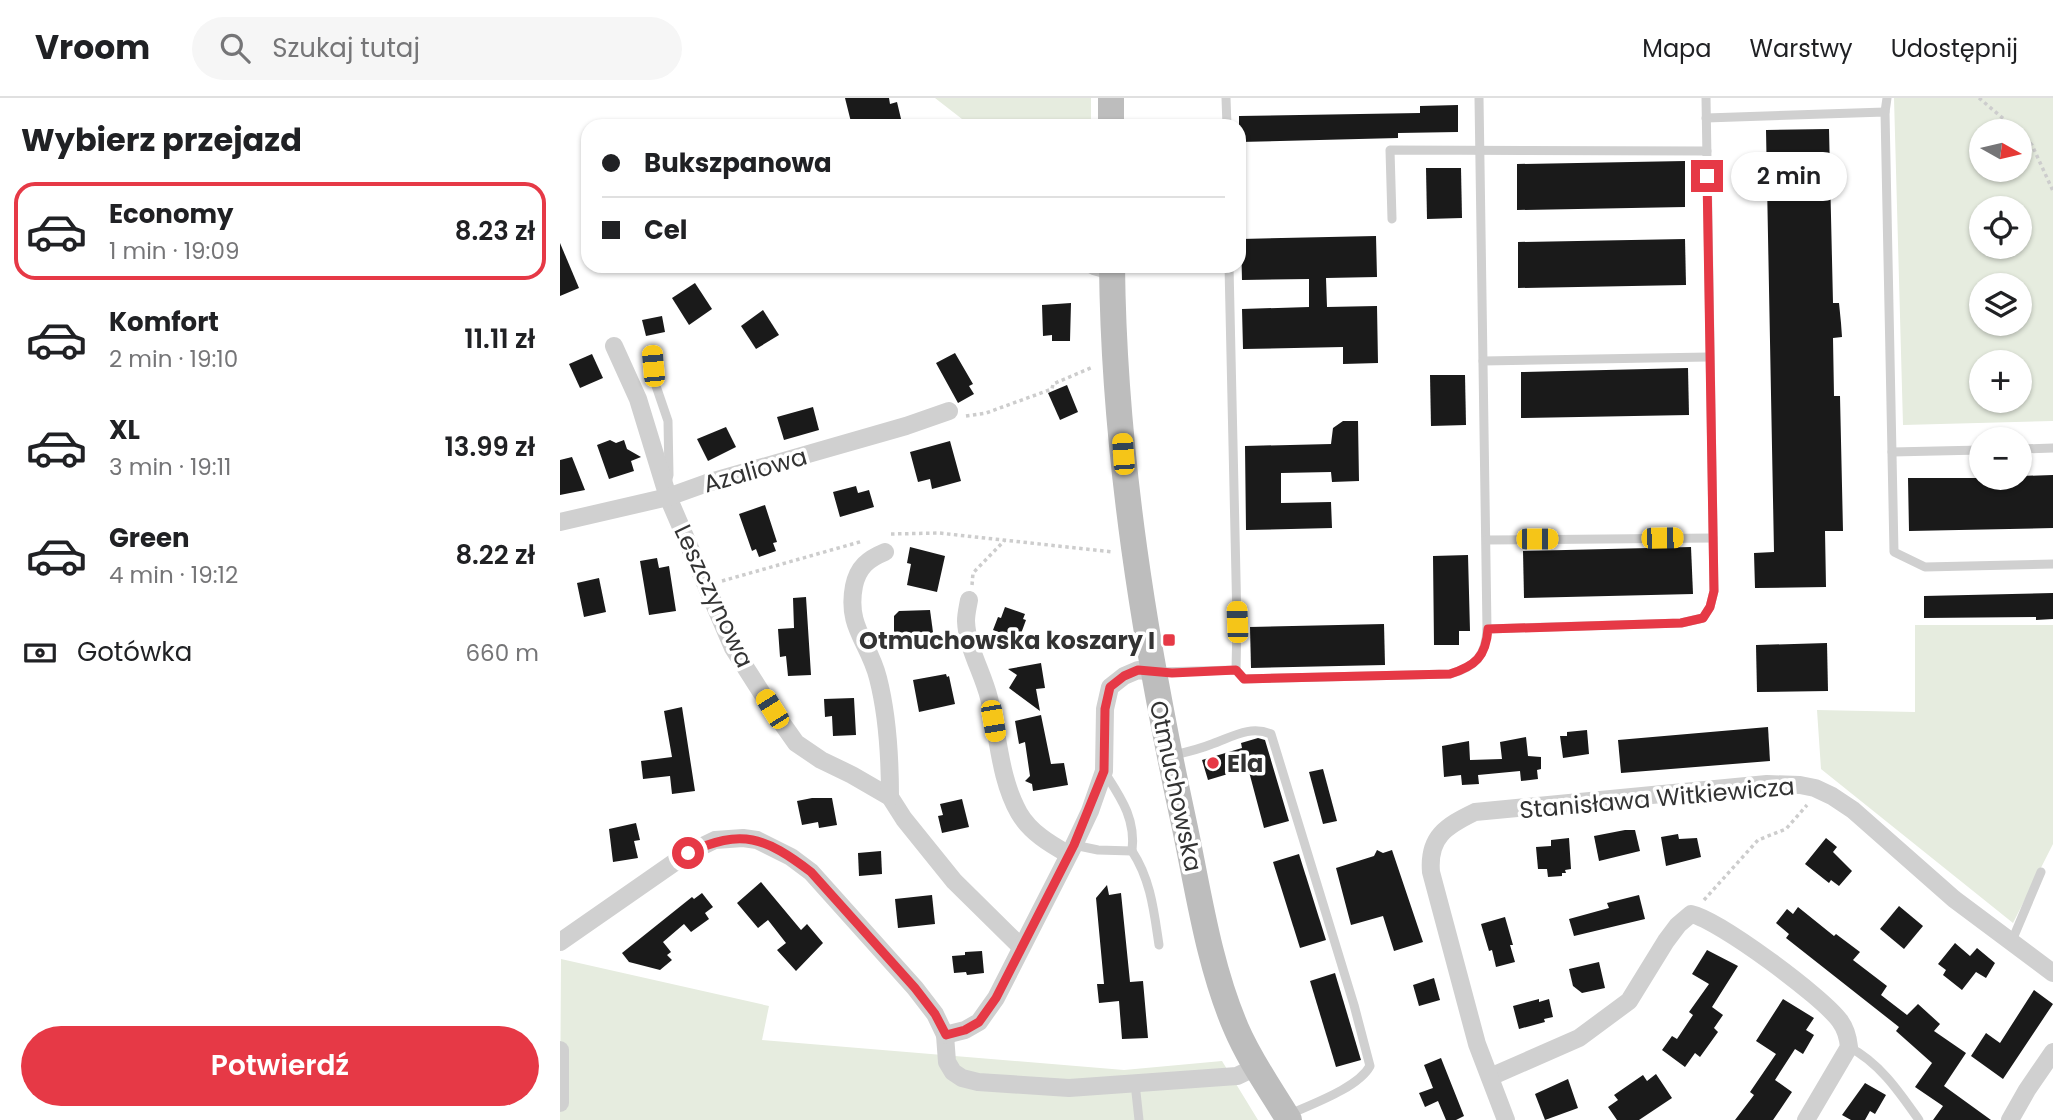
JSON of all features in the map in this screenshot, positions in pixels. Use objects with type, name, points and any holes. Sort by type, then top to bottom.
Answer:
[{"type":"main road","points":[[1111,98],[1111,119]]},
{"type":"main road","name":"Otmuchowska","points":[[1107,273],[1127,499],[1153,672],[1169,756],[1222,991],[1237,1032],[1288,1118]]},
{"type":"street","name":"Leszczynowa","points":[[614,346],[638,399],[667,492],[733,648],[796,743],[821,760],[890,797],[904,819],[954,881],[1021,947]]},
{"type":"street","name":"Azaliowa","points":[[560,522],[707,483],[906,426],[949,411]]},
{"type":"street","points":[[882,542],[856,576],[851,602],[855,623],[878,675],[890,756],[890,797]]},
{"type":"street","points":[[970,600],[966,621],[971,646],[989,698],[1001,766],[1010,792],[1020,814],[1034,831],[1051,844],[1071,849]]},
{"type":"street","points":[[946,1035],[965,1030],[979,1022],[996,998],[1071,849],[1104,771],[1105,709],[1110,687],[1124,676],[1138,670],[1153,672]]},
{"type":"street","name":"Stanisława Witkiewicza","points":[[1490,1077],[1477,1044],[1429,857],[1435,842],[1451,824],[1475,812],[1767,784],[1815,788],[1853,810],[1944,890],[2053,973]]},
{"type":"street","points":[[560,942],[688,853],[715,840],[743,838],[757,841],[791,857],[811,872],[935,1014],[946,1035],[947,1062],[953,1072],[962,1078],[978,1082],[1069,1088],[1237,1076],[1256,1067]]},
{"type":"street","points":[[1506,1120],[1490,1077],[1579,1038],[1622,1007],[1636,991],[1666,941],[1691,914],[1719,926],[1824,1004],[1842,1023],[1849,1047],[1806,1120]]},
{"type":"street","points":[[560,1050],[560,1103]]},
{"type":"street","points":[[2010,1120],[2053,1052]]},
{"type":"lane","points":[[1226,98],[1227,119]]},
{"type":"lane","points":[[1229,273],[1236,670],[1244,679],[1450,674],[1467,669],[1479,659],[1487,642],[1488,629],[1479,98]]},
{"type":"lane","points":[[1488,629],[1681,623],[1703,618],[1710,607],[1714,591],[1708,357],[1706,98]]},
{"type":"lane","points":[[1887,98],[1885,112],[1895,551],[1925,567],[2053,564]]},
{"type":"lane","points":[[1706,118],[1885,112]]},
{"type":"lane","points":[[1392,219],[1390,150],[1707,150]]},
{"type":"lane","points":[[651,352],[654,380],[668,421],[667,492]]},
{"type":"lane","points":[[1483,361],[1708,357]]},
{"type":"lane","points":[[2032,449],[2053,448]]},
{"type":"lane","points":[[1892,452],[1969,450]]},
{"type":"lane","points":[[1487,540],[1713,538]]},
{"type":"lane","points":[[1153,672],[1236,670]]},
{"type":"lane","points":[[1169,756],[1212,745],[1233,735],[1260,729],[1271,733],[1370,1066],[1365,1075],[1350,1085],[1288,1118]]},
{"type":"lane","points":[[1104,771],[1124,802],[1132,822],[1132,851],[1143,867],[1152,896],[1159,945]]},
{"type":"lane","points":[[1071,849],[1132,851]]},
{"type":"lane","points":[[2011,943],[2041,872]]},
{"type":"lane","points":[[1849,1047],[1863,1054],[1878,1067],[1919,1120]]},
{"type":"lane","points":[[1135,1083],[1139,1120]]},
{"type":"path","points":[[1979,98],[2004,119]]},
{"type":"path","points":[[2032,145],[2053,191]]},
{"type":"path","points":[[949,411],[972,416],[986,413],[1052,388],[1052,384],[1091,367],[1116,365]]},
{"type":"path","points":[[707,586],[882,542],[906,532],[939,533],[1113,552]]},
{"type":"path","points":[[970,600],[974,573],[1005,540]]},
{"type":"path","points":[[1691,914],[1758,840],[1786,829],[1804,811],[1815,788]]},
{"type":"shaded area","points":[[935,98],[1091,98],[1091,119],[962,119]]},
{"type":"shaded area","points":[[1894,98],[2053,98],[2053,421],[1903,425]]},
{"type":"shaded area","points":[[1915,625],[2053,625],[2053,844],[2013,923],[1821,769],[1817,710],[1915,712]]},
{"type":"shaded area","points":[[561,959],[769,1006],[762,1040],[1124,1070],[1222,1061],[1258,1120],[560,1120]]},
{"type":"building","points":[[845,98],[889,98],[890,104],[897,102],[901,119],[850,119]]},
{"type":"building","points":[[1458,105],[1458,132],[1398,133],[1398,138],[1246,142],[1246,119],[1239,119],[1239,116],[1420,113],[1420,106]]},
{"type":"building","points":[[1829,129],[1833,303],[1839,303],[1842,337],[1833,338],[1834,396],[1840,396],[1843,531],[1825,531],[1826,587],[1755,588],[1754,553],[1774,552],[1766,130]]},
{"type":"building","points":[[1685,161],[1685,207],[1517,210],[1517,164]]},
{"type":"building","points":[[1426,168],[1461,168],[1462,218],[1427,219]]},
{"type":"building","points":[[1376,236],[1377,277],[1326,278],[1327,307],[1377,306],[1378,363],[1343,364],[1343,347],[1243,349],[1242,309],[1309,307],[1309,279],[1242,280],[1242,273],[1246,273],[1246,239]]},
{"type":"building","points":[[1685,239],[1686,285],[1518,288],[1518,242]]},
{"type":"building","points":[[560,243],[579,288],[560,296]]},
{"type":"building","points":[[695,283],[712,309],[689,325],[672,298]]},
{"type":"building","points":[[1071,303],[1070,341],[1052,341],[1052,335],[1043,336],[1042,305]]},
{"type":"building","points":[[763,310],[779,335],[756,349],[741,326]]},
{"type":"building","points":[[662,316],[665,332],[646,336],[642,320]]},
{"type":"building","points":[[955,353],[973,384],[969,386],[974,394],[958,403],[936,363]]},
{"type":"building","points":[[592,354],[603,378],[580,388],[569,364]]},
{"type":"building","points":[[1688,368],[1689,415],[1521,418],[1521,372]]},
{"type":"building","points":[[1430,375],[1465,375],[1466,425],[1431,426]]},
{"type":"building","points":[[1067,385],[1078,412],[1060,420],[1048,393]]},
{"type":"building","points":[[813,407],[819,430],[784,440],[777,417]]},
{"type":"building","points":[[1343,421],[1358,421],[1359,481],[1332,482],[1331,472],[1281,473],[1281,503],[1331,502],[1332,528],[1246,530],[1245,446],[1331,444],[1333,428]]},
{"type":"building","points":[[726,427],[736,447],[708,461],[697,439]]},
{"type":"building","points":[[610,440],[616,443],[624,440],[627,449],[641,457],[631,461],[634,471],[609,479],[597,445]]},
{"type":"building","points":[[950,441],[961,481],[932,489],[930,479],[918,482],[910,452]]},
{"type":"building","points":[[572,457],[585,490],[560,495],[560,460]]},
{"type":"building","points":[[2053,475],[2053,528],[1909,531],[1908,478],[1969,478],[1969,490],[2032,490],[2032,476]]},
{"type":"building","points":[[856,486],[858,493],[869,490],[874,507],[840,517],[833,492]]},
{"type":"building","points":[[765,505],[777,542],[773,543],[776,551],[759,557],[756,549],[752,551],[739,514]]},
{"type":"building","points":[[910,547],[945,556],[937,592],[907,585],[911,564],[907,563]]},
{"type":"building","points":[[1691,547],[1693,594],[1524,598],[1523,551]]},
{"type":"building","points":[[1468,555],[1470,631],[1459,631],[1459,645],[1434,645],[1433,556]]},
{"type":"building","points":[[657,558],[659,568],[669,566],[676,611],[649,615],[640,561]]},
{"type":"building","points":[[599,578],[606,612],[584,617],[577,583]]},
{"type":"building","points":[[2053,593],[2053,619],[1924,618],[1924,596]]},
{"type":"building","points":[[806,597],[811,675],[788,676],[786,656],[780,657],[778,629],[794,628],[793,598]]},
{"type":"building","points":[[1005,607],[1025,614],[1023,619],[1026,620],[1019,639],[993,630]]},
{"type":"building","points":[[930,610],[935,647],[894,650],[894,616],[899,611]]},
{"type":"building","points":[[1384,624],[1385,665],[1251,668],[1250,627]]},
{"type":"building","points":[[1827,643],[1828,691],[1757,692],[1756,645]]},
{"type":"building","points":[[1041,663],[1045,688],[1036,689],[1040,711],[1009,688],[1017,675],[1008,669]]},
{"type":"building","points":[[946,674],[949,676],[955,704],[919,712],[913,680]]},
{"type":"building","points":[[854,698],[856,735],[833,736],[832,716],[825,717],[824,699]]},
{"type":"building","points":[[682,707],[695,791],[672,794],[670,776],[643,779],[641,761],[672,757],[664,711]]},
{"type":"building","points":[[1041,715],[1051,764],[1064,763],[1068,785],[1033,791],[1032,784],[1025,781],[1030,776],[1025,742],[1019,744],[1015,721]]},
{"type":"building","points":[[1768,727],[1770,761],[1621,773],[1618,740]]},
{"type":"building","points":[[1587,730],[1589,754],[1563,758],[1560,736],[1567,736],[1567,732]]},
{"type":"building","points":[[1526,737],[1528,756],[1541,757],[1541,769],[1537,770],[1538,779],[1521,781],[1520,771],[1478,775],[1479,784],[1462,785],[1461,775],[1444,777],[1442,746],[1469,741],[1470,760],[1502,759],[1500,742]]},
{"type":"building","points":[[1258,738],[1265,740],[1289,821],[1264,828],[1248,768],[1208,780],[1202,760],[1242,748],[1241,743]]},
{"type":"building","points":[[1323,769],[1337,821],[1323,824],[1309,772]]},
{"type":"building","points":[[832,798],[837,825],[819,828],[818,822],[802,825],[797,801]]},
{"type":"building","points":[[962,799],[969,827],[942,833],[938,816],[943,815],[940,804]]},
{"type":"building","points":[[636,823],[640,840],[634,841],[638,858],[613,862],[609,829]]},
{"type":"building","points":[[1635,830],[1640,851],[1599,861],[1594,836]]},
{"type":"building","points":[[1678,834],[1679,839],[1697,838],[1701,857],[1666,866],[1661,837]]},
{"type":"building","points":[[1569,838],[1571,869],[1565,870],[1566,873],[1562,873],[1562,876],[1548,877],[1547,869],[1538,869],[1536,847],[1551,846],[1551,840]]},
{"type":"building","points":[[1826,838],[1837,847],[1833,852],[1852,871],[1839,886],[1831,880],[1829,883],[1805,864]]},
{"type":"building","points":[[1377,850],[1383,853],[1392,850],[1423,942],[1394,951],[1383,916],[1351,925],[1336,868],[1374,856]]},
{"type":"building","points":[[881,851],[882,874],[859,876],[858,853]]},
{"type":"building","points":[[1299,854],[1326,940],[1300,948],[1273,862]]},
{"type":"building","points":[[761,882],[801,930],[807,924],[823,943],[796,971],[777,950],[786,943],[768,920],[758,928],[737,903]]},
{"type":"building","points":[[1107,885],[1109,895],[1121,893],[1130,982],[1143,981],[1148,1038],[1122,1039],[1119,1001],[1099,1003],[1097,984],[1104,984],[1096,898]]},
{"type":"building","points":[[702,893],[713,907],[705,913],[709,919],[691,932],[684,924],[663,942],[671,952],[667,955],[672,960],[660,970],[629,962],[622,953],[692,897],[694,899]]},
{"type":"building","points":[[932,895],[935,924],[898,928],[895,899]]},
{"type":"building","points":[[1639,895],[1645,919],[1574,936],[1569,919],[1609,908],[1607,903]]},
{"type":"building","points":[[1899,906],[1923,926],[1904,949],[1880,929]]},
{"type":"building","points":[[1798,907],[1834,936],[1836,934],[1860,952],[1853,960],[1887,986],[1881,995],[1907,1015],[1918,1004],[1940,1024],[1934,1031],[1966,1053],[1944,1086],[1991,1120],[1933,1120],[1943,1106],[1915,1087],[1932,1063],[1896,1031],[1899,1027],[1786,938],[1789,934],[1776,923],[1787,909],[1793,914]]},
{"type":"building","points":[[1505,917],[1515,962],[1496,967],[1481,924]]},
{"type":"building","points":[[1955,943],[1970,956],[1977,948],[1995,963],[1986,978],[1976,972],[1962,990],[1943,975],[1946,970],[1938,964]]},
{"type":"building","points":[[1707,950],[1738,966],[1712,1007],[1723,1015],[1714,1028],[1718,1032],[1700,1057],[1695,1053],[1685,1067],[1662,1050],[1672,1036],[1677,1039],[1693,1015],[1689,1012],[1709,984],[1692,974]]},
{"type":"building","points":[[982,951],[984,973],[954,973],[952,956]]},
{"type":"building","points":[[1599,962],[1605,988],[1582,993],[1573,986],[1569,969]]},
{"type":"building","points":[[1335,973],[1361,1060],[1336,1067],[1310,981]]},
{"type":"building","points":[[1434,978],[1440,1000],[1419,1006],[1413,985]]},
{"type":"building","points":[[2034,990],[2053,1004],[2003,1079],[1971,1056],[1986,1033],[2000,1043]]},
{"type":"building","points":[[1539,999],[1539,1002],[1549,999],[1553,1017],[1519,1029],[1513,1006]]},
{"type":"building","points":[[1783,999],[1814,1018],[1806,1030],[1814,1035],[1803,1054],[1795,1049],[1775,1080],[1792,1092],[1773,1120],[1735,1120],[1754,1095],[1750,1092],[1776,1054],[1756,1041]]},
{"type":"building","points":[[1441,1058],[1464,1116],[1456,1120],[1446,1120],[1438,1101],[1425,1107],[1419,1093],[1433,1088],[1424,1065]]},
{"type":"building","points":[[1656,1074],[1672,1098],[1639,1120],[1617,1120],[1608,1107],[1618,1100],[1614,1095],[1643,1075],[1647,1081]]},
{"type":"building","points":[[1568,1079],[1578,1108],[1545,1120],[1535,1094]]},
{"type":"building","points":[[1865,1083],[1886,1095],[1875,1114],[1870,1111],[1865,1120],[1851,1120],[1842,1115]]},
{"type":"place","name":"Otmuchowska koszary I","points":[[1169,640]]},
{"type":"place","name":"Ela","points":[[1213,763]]},
{"type":"route","points":[[688,853],[715,840],[743,838],[757,841],[791,857],[811,872],[915,988],[935,1014],[946,1035],[965,1030],[979,1022],[996,998],[1074,845],[1104,771],[1105,709],[1110,687],[1124,676],[1138,670],[1172,673],[1236,670],[1244,679],[1450,674],[1467,669],[1479,659],[1487,642],[1488,629],[1681,623],[1703,618],[1710,607],[1714,591],[1707,176]]}]
